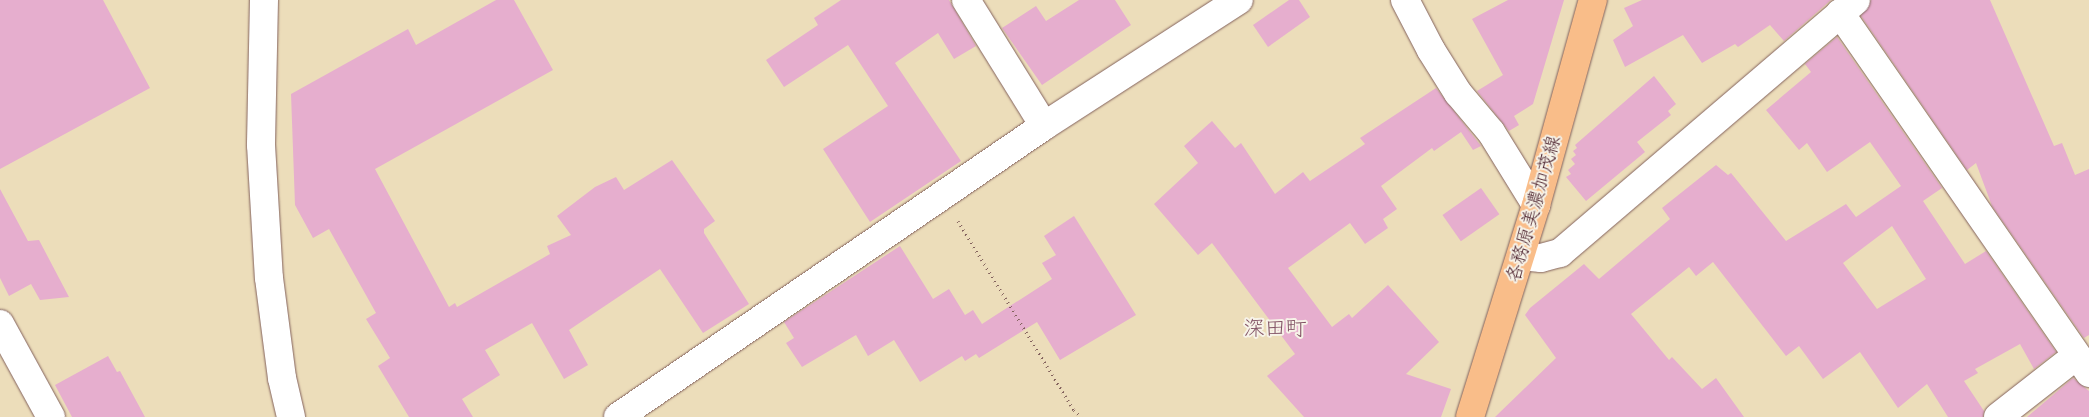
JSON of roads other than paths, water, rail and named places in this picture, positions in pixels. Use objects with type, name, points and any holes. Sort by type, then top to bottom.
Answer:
[{"type":"main road","name":"各務原美濃加茂線","points":[[1470,417],[1521,256],[1593,0]]},
{"type":"street","points":[[264,0],[261,145],[268,268],[282,378],[290,417]]},
{"type":"street","points":[[966,0],[1044,126]]},
{"type":"street","points":[[618,417],[1044,126],[1239,0]]},
{"type":"street","points":[[1406,0],[1431,50],[1458,93],[1491,132],[1536,205]]},
{"type":"street","points":[[1521,256],[1541,258],[1560,253],[1848,7],[2082,364],[1998,417]]},
{"type":"street","points":[[0,324],[51,417]]},
{"type":"district","name":"深田町","points":[[1275,329]]}]
